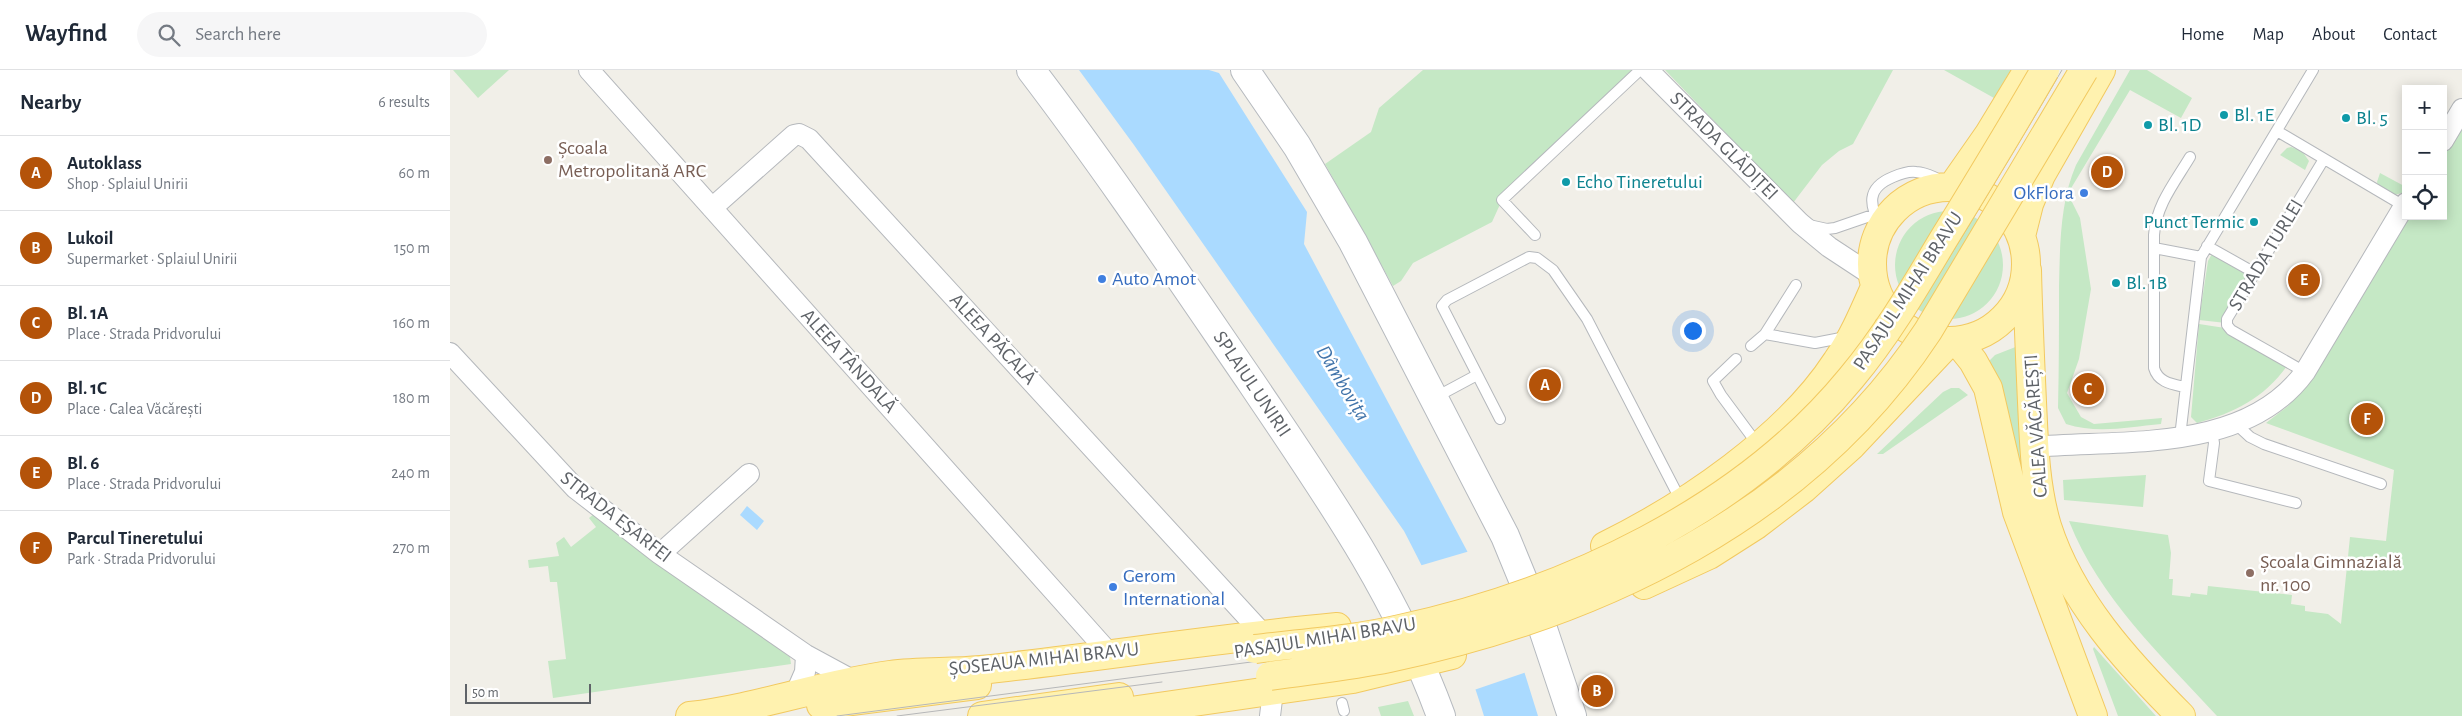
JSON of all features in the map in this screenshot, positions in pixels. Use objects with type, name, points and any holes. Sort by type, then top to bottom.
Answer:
[{"type":"main road","name":"SPLAIUL UNIRII","points":[[1031,70],[1108,174],[1304,460],[1365,555],[1412,613],[1432,661],[1441,716]]},
{"type":"main road","points":[[1245,70],[1291,138],[1324,192],[1380,291],[1510,546],[1542,626],[1572,716]]},
{"type":"main road","points":[[1952,187],[1989,134],[2028,70]]},
{"type":"main road","name":"PASAJUL MIHAI BRAVU","points":[[725,712],[776,709],[880,698],[1402,629],[1519,595],[1584,569],[1666,529],[1726,492],[1772,457],[1803,430],[1850,380],[1898,314],[2045,70]]},
{"type":"main road","name":"PASAJUL MIHAI BRAVU","points":[[982,716],[1364,662],[1436,646],[1520,622],[1595,594],[1661,563],[1722,531],[1765,502],[1807,468],[1844,432],[1892,380],[1928,331],[2084,70]]},
{"type":"main road","points":[[2021,236],[2036,184],[2100,70]]},
{"type":"main road","points":[[1952,187],[1977,192],[1995,202],[2006,212],[2021,236],[2025,247],[2027,270],[2021,295],[2005,318],[1982,334],[1954,341],[1929,339],[1906,328],[1888,311],[1874,281],[1872,259],[1884,215],[1919,193],[1930,189],[1952,187]]},
{"type":"main road","name":"CALEA VĂCĂREȘTI","points":[[2027,270],[2034,446],[2042,506],[2052,538],[2063,564],[2095,617],[2114,644],[2182,716]]},
{"type":"main road","points":[[1525,580],[1631,534],[1716,479],[1758,446],[1811,395],[1834,367],[1852,335],[1874,281]]},
{"type":"main road","points":[[1096,716],[1272,703],[1353,679],[1432,661],[1515,636],[1692,564],[1756,525],[1803,490],[1852,445],[1954,341]]},
{"type":"main road","name":"CALEA VĂCĂREȘTI","points":[[1954,341],[1973,361],[1988,388],[2016,512],[2093,716]]},
{"type":"main road","name":"ȘOSEAUA MIHAI BRAVU","points":[[690,716],[725,712],[854,682],[917,672],[980,670],[1262,633],[1341,626],[1412,613],[1525,580]]},
{"type":"street","name":"ALEEA TÂNDALĂ","points":[[589,70],[1109,653]]},
{"type":"street","name":"STRADA GLĂDIȚEI","points":[[1648,70],[1800,223],[1874,281]]},
{"type":"street","points":[[2447,134],[2462,109]]},
{"type":"street","name":"ALEEA PĂCALĂ","points":[[712,208],[794,135],[804,135],[1262,633]]},
{"type":"street","points":[[2034,446],[2180,438],[2212,431],[2252,418],[2291,388],[2305,372],[2402,209]]},
{"type":"street","name":"STRADA EȘARFEI","points":[[450,353],[559,473],[575,488],[660,554],[806,655],[854,682]]},
{"type":"street","points":[[660,554],[749,474]]},
{"type":"street","points":[[795,695],[805,672],[806,655]]},
{"type":"lane","points":[[1535,235],[1502,200],[1640,70]]},
{"type":"lane","points":[[2180,438],[2184,387],[2202,257],[2313,70]]},
{"type":"lane","points":[[2276,131],[2402,202]]},
{"type":"lane","points":[[2184,387],[2162,380],[2156,375],[2154,368],[2154,248],[2155,220],[2162,204],[2190,157]]},
{"type":"lane","name":"STRADA TURLEI","points":[[2305,372],[2230,330],[2227,320],[2324,159]]},
{"type":"lane","points":[[1800,223],[1827,229],[1884,215]]},
{"type":"lane","points":[[2208,246],[2255,274]]},
{"type":"lane","points":[[2154,248],[2202,257]]},
{"type":"lane","points":[[1500,419],[1443,308],[1444,303],[1528,258],[1537,258],[1553,270],[1587,318],[1682,502]]},
{"type":"lane","points":[[1751,346],[1765,334],[1796,285]]},
{"type":"lane","points":[[1765,334],[1816,343],[1852,335]]},
{"type":"lane","points":[[1736,359],[1713,381],[1720,395],[1758,446]]},
{"type":"lane","points":[[1435,398],[1476,375]]},
{"type":"lane","points":[[2236,424],[2250,437],[2264,444],[2382,484]]},
{"type":"lane","points":[[2212,431],[2214,443],[2209,481],[2296,503]]},
{"type":"green space","points":[[453,70],[509,70],[478,98]]},
{"type":"green space","points":[[1423,70],[1640,70],[1502,200],[1492,222],[1413,263],[1401,281],[1393,286],[1325,164],[1371,132],[1379,108]]},
{"type":"green space","points":[[1665,70],[1893,70],[1853,144],[1839,151],[1822,165],[1793,203]]},
{"type":"green space","points":[[1944,70],[2011,70],[1994,98]]},
{"type":"green space","points":[[2130,70],[2147,70],[2192,98],[2181,118],[2130,90],[2070,190],[2071,200],[2080,218],[2091,289],[2079,359],[2067,393],[2081,417],[2094,424],[2162,418],[2161,424],[2113,429],[2089,429],[2066,424],[2058,408],[2059,286],[2062,224],[2067,194],[2076,165]]},
{"type":"green space","points":[[2462,119],[2462,716],[2217,716],[2154,648],[2115,601],[2097,576],[2069,521],[2168,535],[2171,553],[2169,579],[2173,579],[2172,595],[2190,597],[2191,593],[2207,595],[2208,586],[2292,595],[2291,604],[2305,606],[2305,611],[2328,614],[2341,624],[2350,537],[2386,541],[2394,470],[2266,423],[2288,406],[2302,390],[2404,220],[2447,220],[2447,145]]},
{"type":"green space","points":[[2291,147],[2302,151],[2309,161],[2305,170],[2280,155],[2287,148]]},
{"type":"green space","points":[[2380,173],[2402,185],[2402,193],[2394,195],[2378,186],[2377,182]]},
{"type":"green space","points":[[1949,211],[1970,215],[1987,227],[1999,244],[2003,265],[1999,286],[1987,303],[1970,315],[1949,319],[1928,315],[1911,303],[1899,286],[1895,265],[1899,244],[1911,227],[1928,215]]},
{"type":"green space","points":[[2213,252],[2252,275],[2226,323],[2199,320],[2208,261]]},
{"type":"green space","points":[[2199,324],[2225,328],[2287,366],[2268,387],[2247,403],[2197,423],[2191,417]]},
{"type":"green space","points":[[2018,346],[2018,416],[2022,465],[2020,466],[2004,394],[1989,361],[1995,355]]},
{"type":"green space","points":[[1951,388],[1959,388],[1968,395],[1883,454],[1877,454],[1943,392]]},
{"type":"green space","points":[[2146,475],[2143,507],[2064,500],[2063,480]]},
{"type":"green space","points":[[595,513],[790,657],[791,664],[553,698],[548,661],[566,659],[557,582],[550,582],[548,566],[529,568],[528,560],[559,556],[556,543],[564,537],[571,547],[596,527],[589,518]]},
{"type":"green space","points":[[2094,647],[2156,716],[2118,716],[2093,649]]},
{"type":"green space","points":[[1408,701],[1414,716],[1381,716],[1378,707]]},
{"type":"water","name":"Dâmbovița","points":[[1079,70],[1209,70],[1219,73],[1307,212],[1304,244],[1474,564],[1519,655],[1538,716],[1484,716],[1459,645],[1404,531],[1134,145]]},
{"type":"water","points":[[747,506],[764,521],[757,530],[740,515]]},
{"type":"pier","points":[[1470,551],[1521,654],[1527,672],[1474,690],[1419,566]]},
{"type":"tram line","points":[[837,716],[1328,652],[1395,640],[1461,624],[1526,604],[1589,579],[1651,550],[1709,516],[1764,477],[1816,433],[1865,383],[1923,300],[2062,70]]},
{"type":"tram line","points":[[1585,589],[1654,557],[1746,501],[1804,455],[1867,395],[1897,360],[1915,334],[2071,70]]},
{"type":"tram line","points":[[1330,660],[1414,645]]},
{"type":"tram line","points":[[897,716],[1162,682]]},
{"type":"place","name":"Bl. 1E","points":[[2224,115]]},
{"type":"place","name":"Bl. 5","points":[[2346,118]]},
{"type":"place","name":"Bl. 1D","points":[[2148,125]]},
{"type":"place","name":"Școala Metropolitană ARC","points":[[548,160]]},
{"type":"place","name":"Bl. 1C","points":[[2107,172]]},
{"type":"place","name":"Echo Tineretului","points":[[1566,182]]},
{"type":"place","name":"OkFlora","points":[[2084,193]]},
{"type":"place","name":"Punct Termic","points":[[2254,222]]},
{"type":"place","name":"Auto Amot","points":[[1102,279]]},
{"type":"place","name":"Bl. 6","points":[[2304,280]]},
{"type":"place","name":"Bl. 1B","points":[[2116,283]]},
{"type":"place","name":"Autoklass","points":[[1545,385]]},
{"type":"place","name":"Bl. 1A","points":[[2088,389]]},
{"type":"place","name":"Parcul Tineretului","points":[[2367,419]]},
{"type":"place","name":"Școala Gimnazială nr. 100","points":[[2250,573]]},
{"type":"place","name":"Gerom International","points":[[1113,587]]},
{"type":"place","name":"Lukoil","points":[[1597,691]]}]
